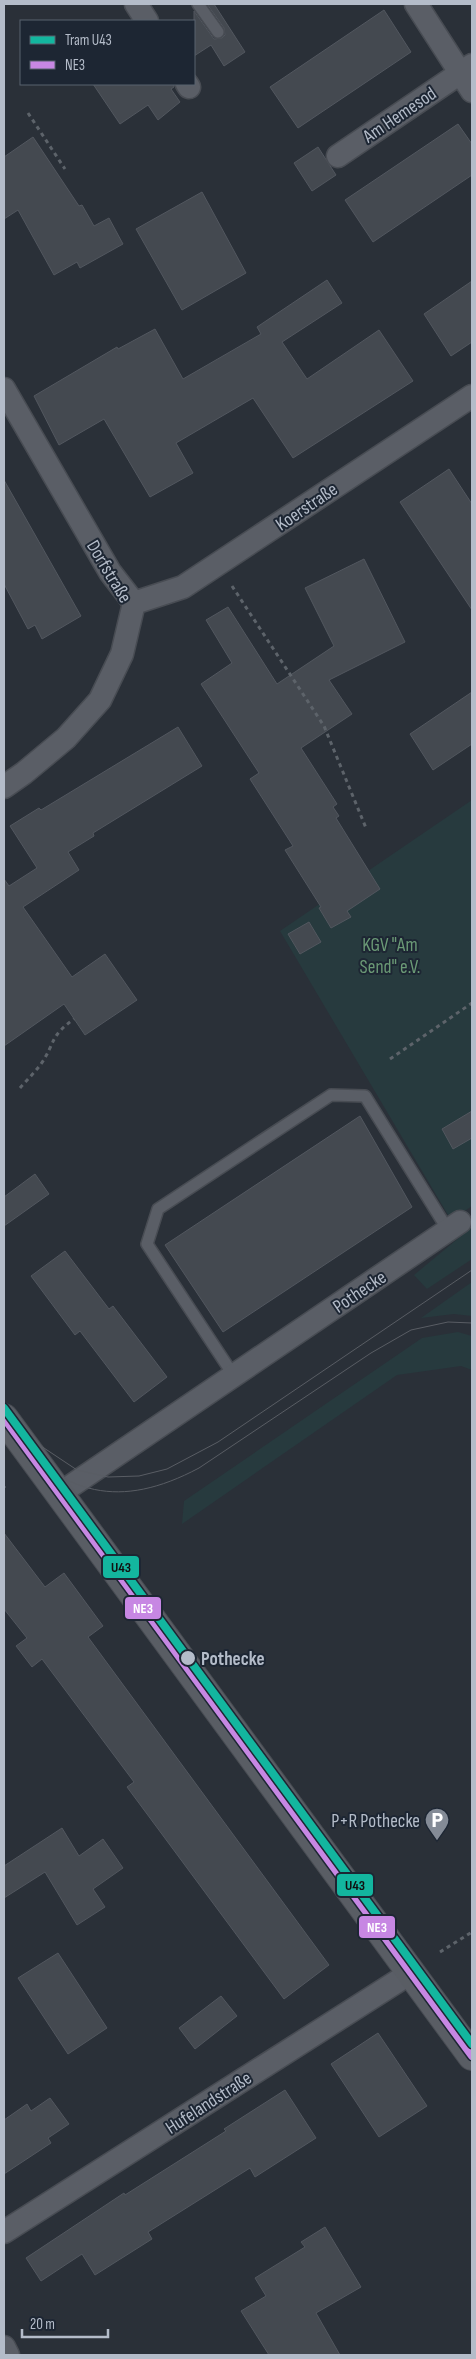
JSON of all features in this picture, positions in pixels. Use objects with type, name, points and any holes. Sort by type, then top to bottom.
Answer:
[{"type":"main road","points":[[4,1418],[472,2056]]},
{"type":"street","points":[[136,4],[146,20]]},
{"type":"street","name":"Am Hemesod","points":[[338,156],[468,76],[416,4]]},
{"type":"street","name":"Dorfstraße","points":[[4,389],[110,572],[134,603],[122,654],[100,700],[66,738],[4,787]]},
{"type":"street","name":"Koerstraße","points":[[134,603],[183,587],[472,396]]},
{"type":"street","name":"Pothecke","points":[[59,1494],[454,1226]]},
{"type":"street","name":"Hufelandstraße","points":[[4,2232],[412,1972]]},
{"type":"street","points":[[4,2347],[8,2355]]},
{"type":"lane","points":[[198,4],[218,32]]},
{"type":"lane","points":[[234,1376],[147,1244],[158,1209],[331,1095],[365,1096],[454,1226]]},
{"type":"path","points":[[28,113],[65,169]]},
{"type":"path","points":[[230,583],[324,726],[366,828]]},
{"type":"path","points":[[390,1059],[472,1002]]},
{"type":"path","points":[[20,1088],[42,1063],[53,1038],[60,1029],[74,1019]]},
{"type":"path","points":[[440,1952],[472,1932]]},
{"type":"green space","name":"KGV \"Am Send\" e.V.","points":[[472,800],[472,1206],[451,1220],[280,931]]},
{"type":"green space","points":[[472,1227],[472,1259],[427,1289],[414,1275]]},
{"type":"green space","points":[[472,1282],[472,1316],[454,1314],[421,1318]]},
{"type":"green space","points":[[458,1332],[472,1336],[472,1370],[461,1366],[397,1375],[182,1524],[184,1501],[422,1338]]},
{"type":"building","points":[[207,4],[214,4],[245,52],[224,66],[211,45],[195,55],[194,11],[214,39],[222,38],[225,35],[224,28]]},
{"type":"building","points":[[384,10],[411,52],[298,128],[270,87]]},
{"type":"building","points":[[94,85],[174,85],[171,89],[180,102],[158,120],[148,105],[120,124]]},
{"type":"building","points":[[458,124],[472,144],[472,175],[373,242],[345,200]]},
{"type":"building","points":[[33,137],[79,206],[82,205],[94,226],[109,218],[123,244],[80,268],[77,262],[54,275],[18,210],[4,219],[4,157]]},
{"type":"building","points":[[318,147],[336,175],[312,191],[294,163]]},
{"type":"building","points":[[202,192],[246,273],[182,310],[136,229]]},
{"type":"building","points":[[327,280],[342,303],[282,342],[307,379],[379,330],[413,381],[293,458],[253,398],[176,443],[193,473],[150,497],[104,419],[59,445],[34,396],[117,347],[118,349],[155,329],[183,379],[261,334],[257,327]]},
{"type":"building","points":[[472,281],[472,342],[451,356],[424,314]]},
{"type":"building","points":[[449,469],[472,504],[472,610],[400,502]]},
{"type":"building","points":[[4,480],[81,616],[42,639],[35,625],[28,629],[4,584]]},
{"type":"building","points":[[364,559],[405,642],[329,680],[352,714],[301,748],[337,804],[333,807],[339,816],[336,818],[380,889],[347,911],[351,917],[331,928],[319,908],[321,907],[285,850],[293,846],[250,779],[259,773],[201,684],[232,663],[206,620],[228,607],[277,684],[334,646],[305,588]]},
{"type":"building","points":[[472,692],[472,744],[433,770],[410,734]]},
{"type":"building","points":[[178,727],[202,766],[93,833],[94,836],[68,852],[79,870],[23,907],[72,977],[105,954],[137,1000],[85,1035],[64,1004],[4,1046],[4,879],[9,886],[37,868],[10,826],[39,808],[41,810]]},
{"type":"building","points":[[309,922],[321,942],[300,954],[288,934]]},
{"type":"building","points":[[472,1111],[472,1138],[453,1149],[442,1129]]},
{"type":"building","points":[[360,1116],[412,1207],[223,1332],[165,1245]]},
{"type":"building","points":[[35,1174],[49,1194],[4,1226],[4,1197]]},
{"type":"building","points":[[65,1251],[109,1309],[113,1306],[167,1377],[134,1402],[80,1331],[75,1335],[31,1276]]},
{"type":"building","points":[[4,1533],[45,1587],[64,1573],[103,1626],[88,1637],[329,1965],[284,1999],[127,1787],[134,1782],[42,1659],[32,1667],[16,1646],[27,1638],[4,1609]]},
{"type":"building","points":[[62,1828],[79,1856],[103,1839],[123,1868],[93,1889],[105,1907],[77,1925],[45,1872],[4,1898],[4,1866]]},
{"type":"building","points":[[58,1953],[107,2028],[68,2054],[18,1978]]},
{"type":"building","points":[[221,1996],[237,2016],[195,2049],[179,2028]]},
{"type":"building","points":[[378,2033],[427,2106],[379,2137],[331,2064]]},
{"type":"building","points":[[285,2090],[316,2138],[255,2177],[250,2168],[148,2232],[152,2239],[95,2275],[82,2254],[41,2281],[26,2258],[124,2193],[125,2195],[226,2131],[224,2129]]},
{"type":"building","points":[[50,2098],[69,2124],[48,2138],[51,2143],[4,2174],[4,2120],[27,2104],[31,2111]]},
{"type":"building","points":[[325,2227],[361,2287],[316,2313],[340,2355],[269,2355],[241,2311],[266,2296],[255,2278],[305,2247],[301,2242]]},
{"type":"tram line","points":[[10,1416],[38,1444],[77,1470],[108,1477],[139,1476],[167,1469],[218,1442],[472,1270]]},
{"type":"tram line","points":[[5,1430],[49,1470],[71,1482],[94,1490],[118,1492],[144,1489],[170,1481],[199,1468],[371,1353],[411,1330],[448,1322],[472,1323]]},
{"type":"tram line","name":"U43","points":[[4,1408],[472,2044]]},
{"type":"transit line","name":"NE3","points":[[4,1418],[472,2056]]},
{"type":"place","name":"Pothecke","points":[[188,1658]]},
{"type":"place","name":"P+R Pothecke","points":[[437,1841]]}]
